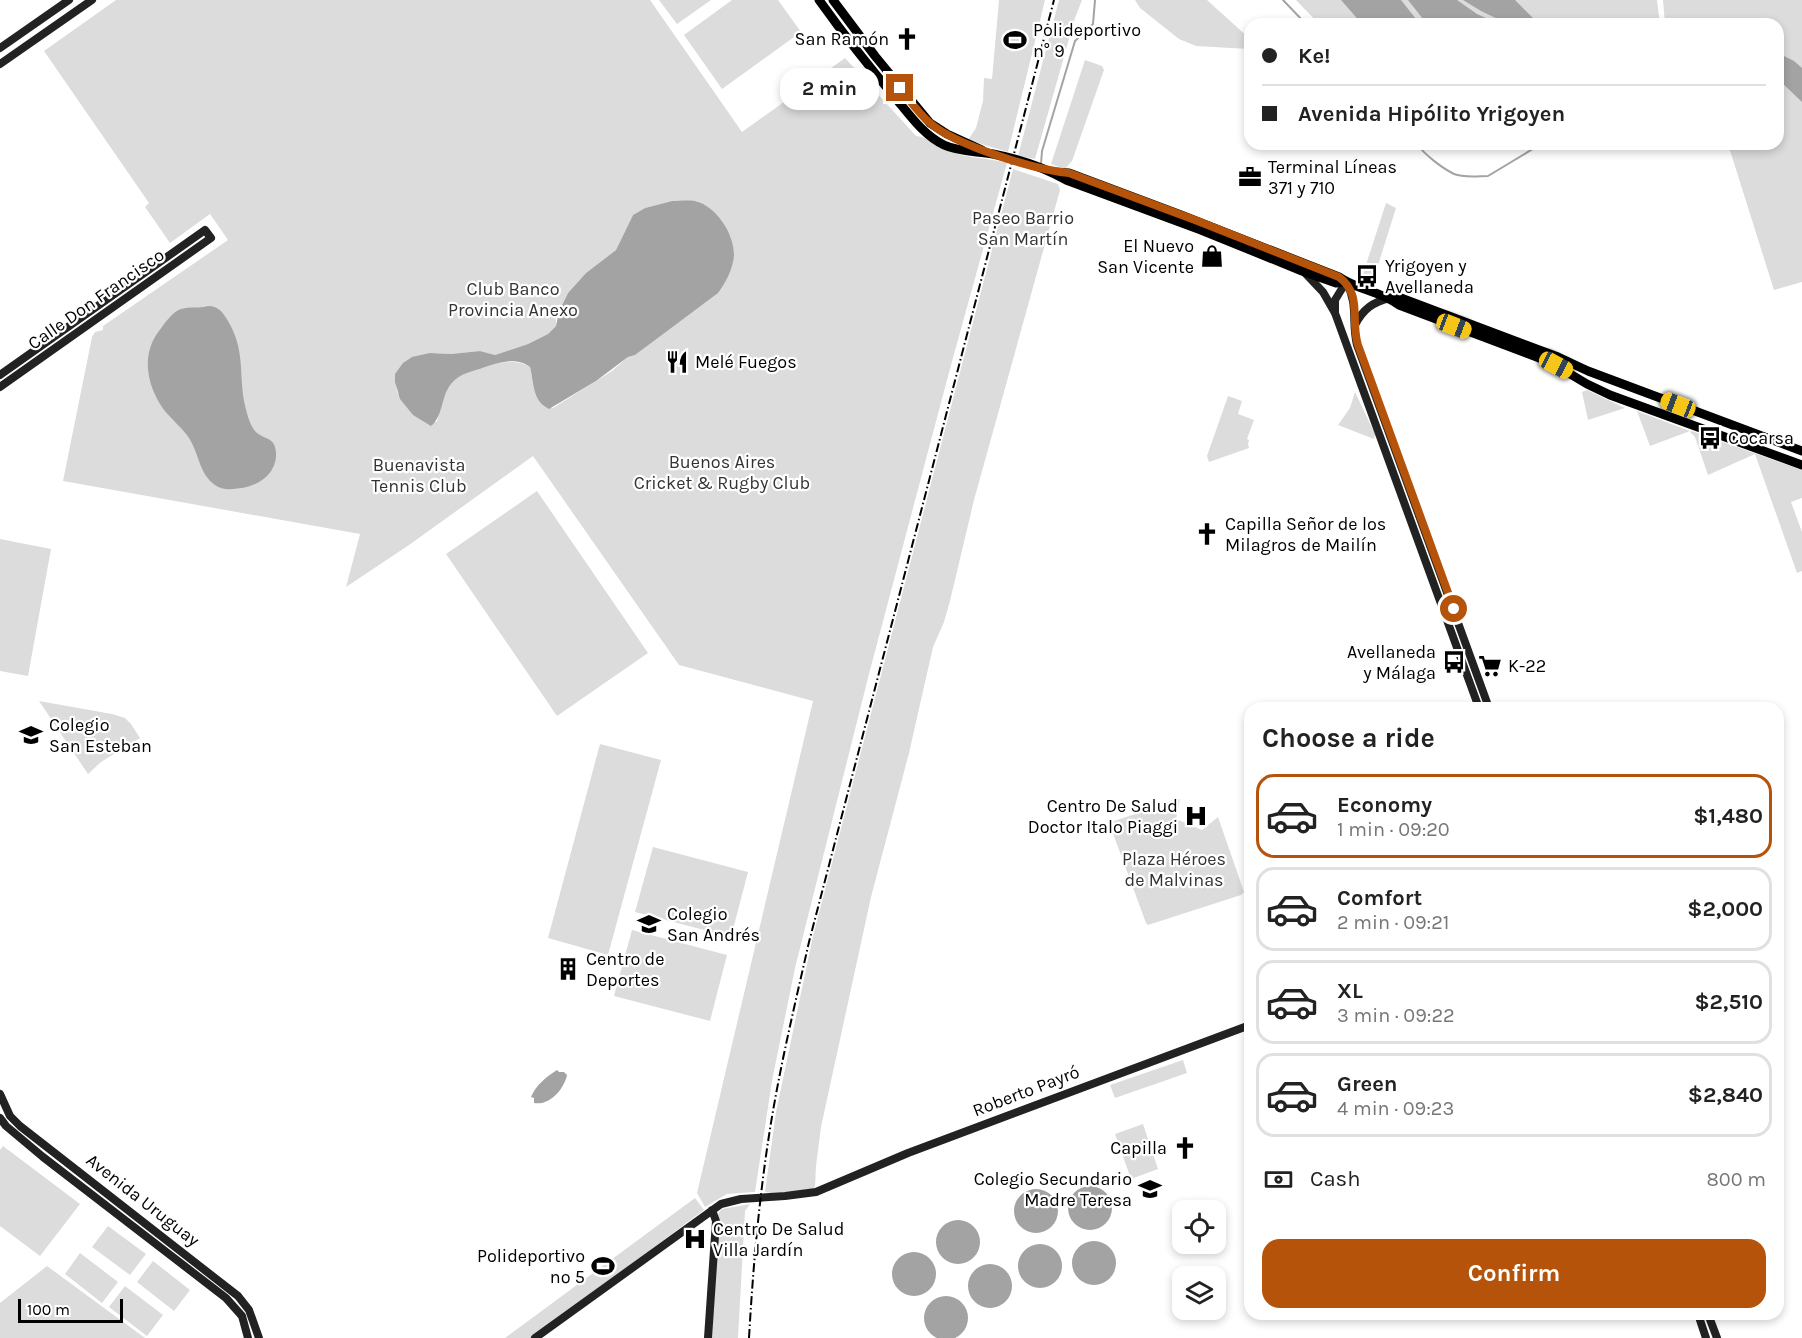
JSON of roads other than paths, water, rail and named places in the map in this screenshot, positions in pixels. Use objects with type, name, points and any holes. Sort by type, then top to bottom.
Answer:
[{"type":"main road","points":[[0,48],[69,0]]},
{"type":"main road","points":[[0,64],[92,0]]},
{"type":"main road","points":[[819,0],[866,64],[918,125],[942,144],[954,149],[992,154],[1035,166],[1302,271],[1336,283],[1346,282]]},
{"type":"main road","points":[[833,0],[874,56],[930,123],[947,134],[992,154]]},
{"type":"main road","points":[[1052,172],[1069,173],[1181,215],[1390,298],[1399,305],[1550,362],[1604,392],[1802,465]]},
{"type":"main road","name":"Calle Don Francisco","points":[[0,375],[205,230],[211,238],[0,387]]},
{"type":"main road","points":[[1302,271],[1318,286],[1335,313],[1477,702]]},
{"type":"main road","points":[[1335,313],[1335,300],[1346,282]]},
{"type":"main road","points":[[1346,282],[1355,305],[1354,328],[1358,345],[1487,702]]},
{"type":"main road","points":[[1354,328],[1367,307],[1390,298],[1401,298],[1802,451]]},
{"type":"main road","points":[[1689,424],[1694,411]]},
{"type":"main road","name":"Roberto Payró","points":[[535,1338],[721,1204],[816,1192],[908,1153],[1244,1027]]},
{"type":"main road","name":"Avenida Uruguay","points":[[0,1094],[10,1116],[20,1126],[238,1296],[249,1310],[259,1338]]},
{"type":"main road","name":"Avenida Uruguay","points":[[0,1118],[6,1126],[43,1157],[226,1298],[242,1316],[248,1338]]},
{"type":"main road","points":[[708,1338],[716,1221],[712,1210]]},
{"type":"main road","points":[[1700,1320],[1706,1338]]},
{"type":"main road","points":[[1710,1320],[1717,1338]]},
{"type":"waterway","points":[[1041,164],[1042,151],[1075,41],[1093,24],[1095,0]]},
{"type":"waterway","points":[[1283,0],[1300,18]]},
{"type":"waterway","points":[[1423,150],[1449,171],[1458,175],[1471,176],[1488,176],[1531,150]]},
{"type":"railway","points":[[749,1338],[757,1233],[770,1129],[809,942],[1054,0]]},
{"type":"place","name":"San Ramón","points":[[907,39]]},
{"type":"place","name":"Polideportivo n° 9","points":[[1015,40]]},
{"type":"place","name":"Terminal Líneas 371 y 710","points":[[1250,177]]},
{"type":"place","name":"El Nuevo San Vicente","points":[[1212,256]]},
{"type":"place","name":"Yrigoyen y Avellaneda","points":[[1367,276]]},
{"type":"place","name":"Melé Fuegos","points":[[677,362]]},
{"type":"place","name":"Cocarsa","points":[[1710,438]]},
{"type":"place","name":"Capilla Señor de los Milagros de Mailín","points":[[1207,534]]},
{"type":"place","name":"Avellaneda y Málaga","points":[[1454,662]]},
{"type":"place","name":"K-22","points":[[1490,666]]},
{"type":"place","name":"Colegio San Esteban","points":[[31,735]]},
{"type":"place","name":"Centro De Salud Doctor Italo Piaggi","points":[[1196,816]]},
{"type":"place","name":"Colegio San Andrés","points":[[649,924]]},
{"type":"place","name":"Centro de Deportes","points":[[568,969]]},
{"type":"place","name":"Capilla","points":[[1185,1148]]},
{"type":"place","name":"Colegio Secundario Madre Teresa","points":[[1150,1189]]},
{"type":"place","name":"Centro De Salud Villa Jardín","points":[[695,1239]]},
{"type":"place","name":"Polideportivo nº 5","points":[[603,1266]]},
{"type":"park label","name":"Paseo Barrio San Martín","points":[[1023,228]]},
{"type":"park label","name":"Club Banco Provincia Anexo","points":[[513,299]]},
{"type":"park label","name":"Buenos Aires Cricket & Rugby Club","points":[[722,472]]},
{"type":"park label","name":"Buenavista Tennis Club","points":[[419,475]]},
{"type":"park label","name":"Plaza Héroes de Malvinas","points":[[1174,869]]}]
